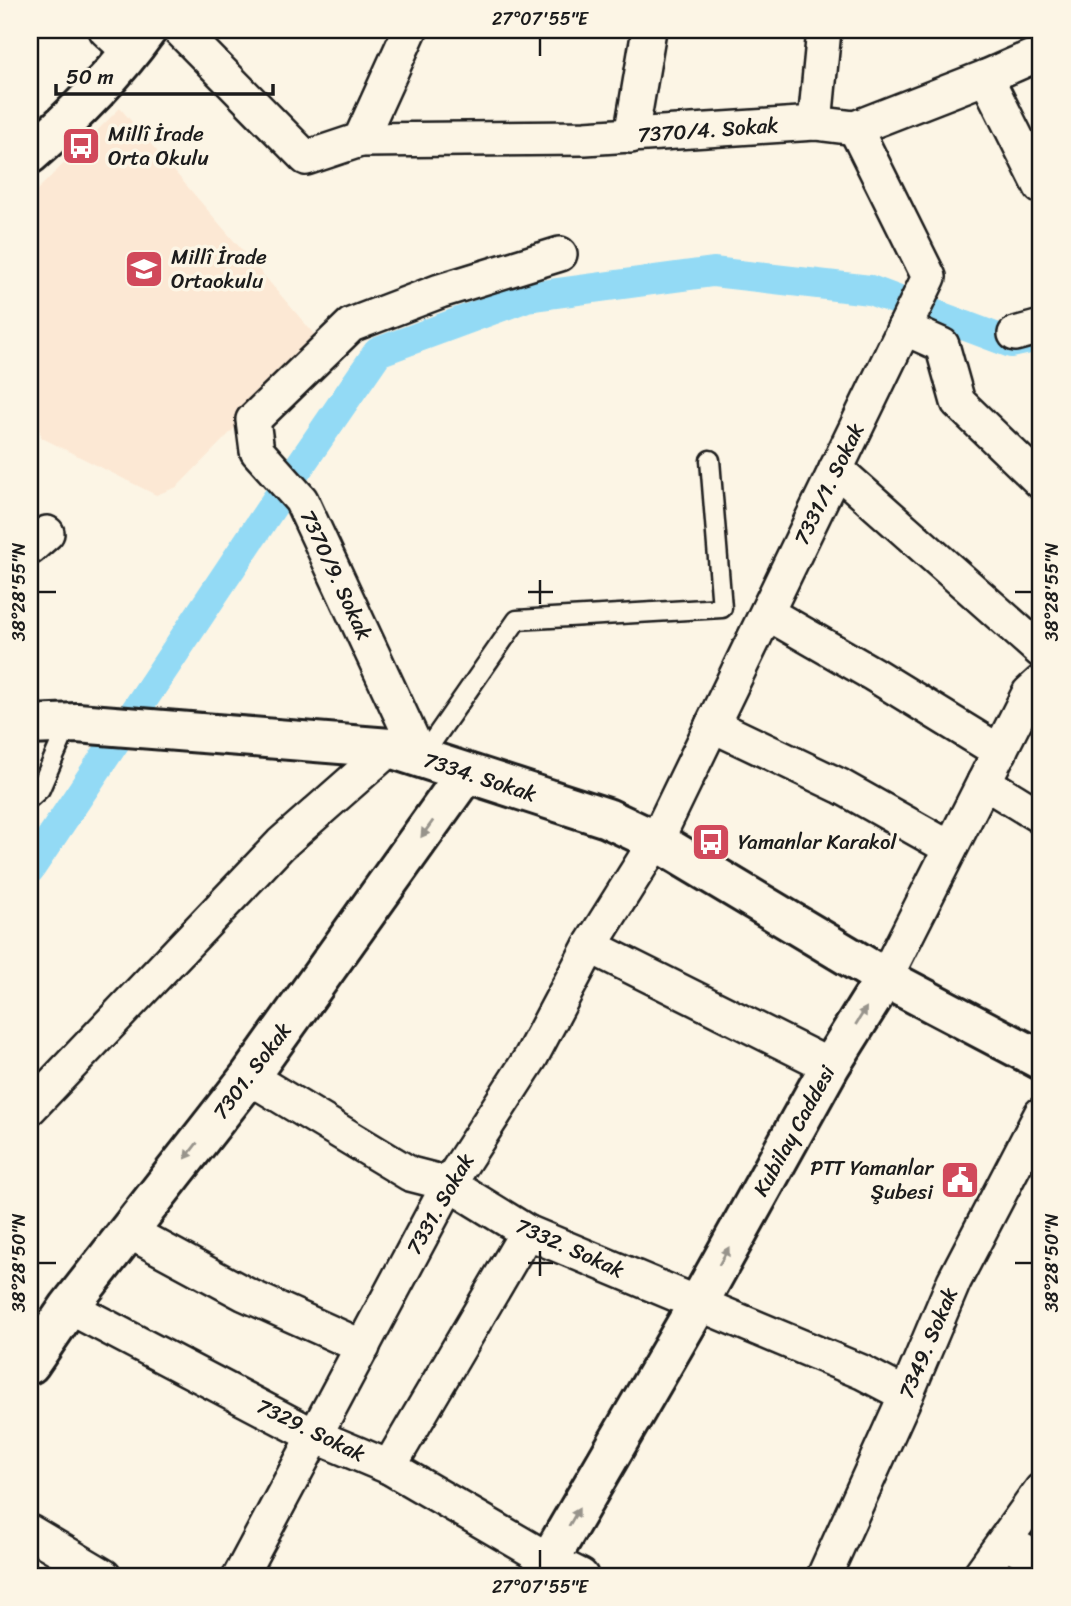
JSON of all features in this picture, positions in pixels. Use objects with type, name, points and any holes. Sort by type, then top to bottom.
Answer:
[{"type":"street","name":"7370/4. Sokak","points":[[180,30],[306,158],[360,140],[631,136],[815,123],[855,128],[1041,53]]},
{"type":"street","points":[[360,140],[410,30]]},
{"type":"street","points":[[631,136],[649,30]]},
{"type":"street","points":[[815,123],[824,30]]},
{"type":"street","points":[[30,154],[88,100],[128,37]]},
{"type":"street","points":[[986,77],[1041,187]]},
{"type":"street","name":"7331/1. Sokak","points":[[656,841],[929,277],[855,128]]},
{"type":"street","name":"7370/9. Sokak","points":[[406,753],[301,500],[257,451],[253,420],[351,325],[440,291],[560,254]]},
{"type":"street","points":[[905,327],[942,345],[958,402],[1041,482]]},
{"type":"street","points":[[836,469],[1041,651]]},
{"type":"street","points":[[766,613],[873,674],[1000,752]]},
{"type":"street","name":"Kubilay Caddesi","points":[[557,1571],[698,1304],[830,1066],[885,978],[1029,693],[1041,682]]},
{"type":"street","name":"7334. Sokak","points":[[30,725],[73,723],[406,753],[607,818],[656,841],[885,978],[1041,1060]]},
{"type":"street","points":[[712,725],[840,786],[950,848]]},
{"type":"street","points":[[30,1108],[281,844],[406,753]]},
{"type":"street","name":"7301. Sokak","points":[[30,1364],[69,1307],[249,1077],[466,773]]},
{"type":"street","points":[[984,782],[1041,817]]},
{"type":"street","name":"7331. Sokak","points":[[240,1576],[449,1184],[531,1057],[590,946],[656,841]]},
{"type":"street","points":[[590,946],[830,1066]]},
{"type":"street","name":"7332. Sokak","points":[[249,1077],[410,1174],[449,1184],[527,1232],[862,1372],[906,1395]]},
{"type":"street","name":"7349. Sokak","points":[[824,1576],[906,1395],[954,1280],[1041,1114]]},
{"type":"street","points":[[128,1231],[245,1294],[363,1347]]},
{"type":"street","points":[[389,1467],[527,1232]]},
{"type":"street","name":"7329. Sokak","points":[[69,1307],[315,1436],[389,1467],[557,1571]]},
{"type":"street","points":[[979,1576],[1041,1490]]},
{"type":"street","points":[[30,1532],[104,1576]]},
{"type":"street","points":[[1005,1541],[1041,1561]]},
{"type":"lane","points":[[406,753],[517,620],[722,608],[710,460]]},
{"type":"lane","points":[[30,798],[40,789],[73,723]]},
{"type":"shaded area","name":"Millî İrade Ortaokulu","points":[[120,108],[320,341],[177,487],[156,495],[42,438],[30,402],[30,197]]},
{"type":"waterway","points":[[30,869],[378,352],[527,297],[713,272],[870,290],[1011,343],[1038,337]]},
{"type":"place","name":"Millî İrade Orta Okulu","points":[[81,146]]},
{"type":"place","name":"Millî İrade Ortaokulu","points":[[144,269]]},
{"type":"place","name":"Yamanlar Karakol","points":[[711,842]]},
{"type":"place","name":"PTT Yamanlar Şubesi","points":[[960,1180]]}]
